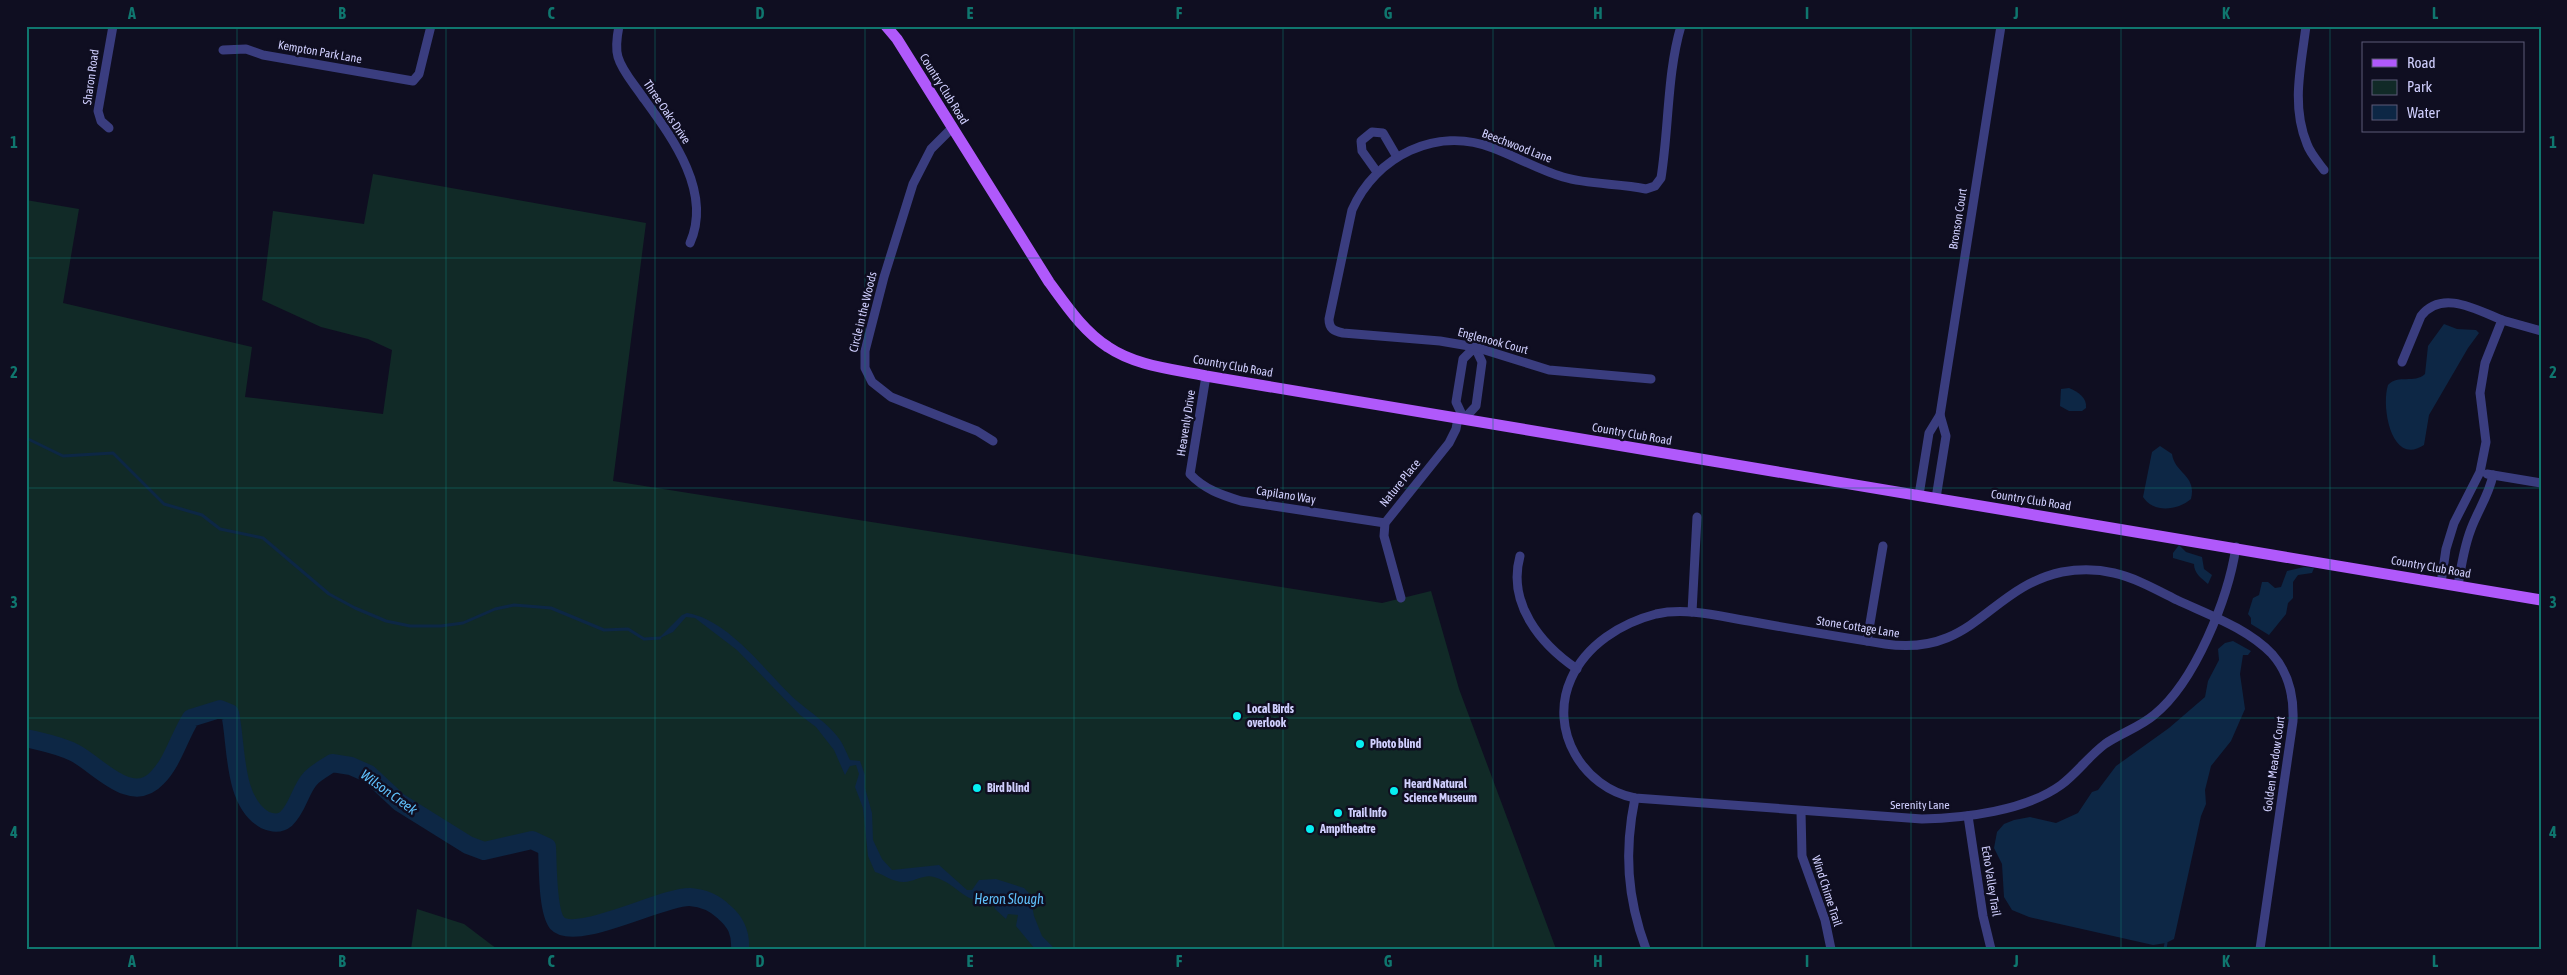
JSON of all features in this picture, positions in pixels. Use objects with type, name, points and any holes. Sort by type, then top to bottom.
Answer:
[{"type":"main road","name":"Country Club Road","points":[[886,26],[953,127],[1050,282],[1077,320],[1108,347],[1144,363],[1206,376],[2236,547],[2541,600]]},
{"type":"street","name":"Sharon Road","points":[[109,128],[101,121],[98,111],[113,26]]},
{"type":"street","name":"Kempton Park Lane","points":[[222,50],[246,49],[263,55],[413,81],[419,74],[431,26]]},
{"type":"street","name":"Three Oaks Drive","points":[[619,26],[616,45],[620,64],[673,140],[689,176],[697,216],[696,229],[690,242]]},
{"type":"street","name":"Beechwood Lane","points":[[1329,326],[1328,319],[1352,210],[1357,198],[1377,172],[1406,151],[1433,142],[1467,141],[1493,148],[1535,168],[1564,177],[1646,190],[1655,186],[1661,178],[1674,52],[1681,26]]},
{"type":"street","name":"Bronson Court","points":[[1919,495],[1929,433],[1940,415],[2001,26]]},
{"type":"street","points":[[2306,26],[2297,97],[2299,120],[2307,146],[2324,170]]},
{"type":"street","name":"Circle in the Woods","points":[[953,127],[931,149],[913,184],[865,351],[865,368],[872,382],[891,396],[977,431],[992,441]]},
{"type":"street","points":[[1377,172],[1362,151],[1361,141],[1372,132],[1383,133],[1393,146],[1397,157]]},
{"type":"street","points":[[2402,362],[2421,316],[2424,312],[2446,302],[2455,302],[2502,320],[2541,331]]},
{"type":"street","points":[[2441,583],[2446,549],[2454,523],[2480,472],[2486,442],[2480,393],[2485,363],[2502,320]]},
{"type":"street","name":"Englenook Court","points":[[1329,326],[1334,331],[1360,336],[1440,341],[1475,347],[1549,370],[1652,379]]},
{"type":"street","points":[[1461,419],[1456,402],[1463,359],[1475,347]]},
{"type":"street","name":"Nature Place","points":[[1401,598],[1384,536],[1385,523],[1449,443],[1461,419],[1476,406],[1482,362],[1475,347]]},
{"type":"street","name":"Heavenly Drive","points":[[1190,474],[1206,376]]},
{"type":"street","name":"Bronson Court","points":[[1936,498],[1946,436],[1940,415]]},
{"type":"street","points":[[2480,472],[2541,482]]},
{"type":"street","name":"Capilano Way","points":[[1190,474],[1208,488],[1241,501],[1385,523]]},
{"type":"street","points":[[2458,586],[2463,552],[2472,527],[2485,502],[2493,474]]},
{"type":"street","points":[[1692,612],[1696,517]]},
{"type":"street","points":[[1867,641],[1883,546]]},
{"type":"street","name":"Serenity Lane","points":[[1577,669],[1570,681],[1564,706],[1564,722],[1571,746],[1578,761],[1594,779],[1614,792],[1635,798],[1915,819],[1968,816],[2004,808],[2049,792],[2068,779],[2106,743],[2153,717],[2167,704],[2184,681],[2216,619],[2234,564],[2236,547]]},
{"type":"street","points":[[1520,556],[1516,581],[1529,620],[1545,644],[1577,669]]},
{"type":"street","name":"Stone Cottage Lane","points":[[1577,669],[1598,644],[1628,624],[1657,614],[1692,612],[1867,641],[1912,646],[1945,639],[1969,628],[2028,584],[2045,576],[2075,570],[2095,570],[2125,576],[2216,619]]},
{"type":"street","name":"Golden Meadow Court","points":[[2216,619],[2251,637],[2272,655],[2286,676],[2293,699],[2293,721],[2260,949]]},
{"type":"street","points":[[1635,798],[1628,841],[1628,875],[1634,914],[1646,949]]},
{"type":"street","name":"Wind Chime Trail","points":[[1801,811],[1802,856],[1825,920],[1831,949]]},
{"type":"street","name":"Echo Valley Trail","points":[[1968,816],[1985,926],[1991,949]]},
{"type":"green space","points":[[373,174],[646,223],[613,481],[1382,603],[1431,591],[1459,689],[1556,949],[740,949],[738,928],[725,912],[705,901],[684,898],[662,902],[596,925],[576,927],[558,922],[552,906],[548,847],[532,839],[517,840],[484,850],[469,845],[400,801],[370,773],[351,765],[332,762],[314,774],[305,783],[288,813],[277,822],[258,814],[240,776],[231,712],[220,708],[189,716],[162,771],[148,785],[139,787],[130,786],[120,781],[74,750],[26,737],[26,200],[79,209],[63,303],[252,347],[245,397],[383,414],[392,350],[368,339],[321,327],[262,300],[273,211],[364,224]]},
{"type":"green space","points":[[417,909],[464,924],[497,949],[411,949]]},
{"type":"water","points":[[2444,324],[2457,329],[2476,330],[2479,333],[2468,348],[2429,415],[2424,445],[2413,450],[2403,448],[2396,441],[2388,419],[2386,395],[2388,385],[2396,380],[2421,377],[2425,374],[2428,346]]},
{"type":"water","points":[[2069,388],[2079,393],[2085,401],[2086,408],[2082,411],[2069,411],[2060,406],[2061,389]]},
{"type":"water","points":[[2160,446],[2172,454],[2177,466],[2191,485],[2191,499],[2173,508],[2153,506],[2143,497],[2152,452]]},
{"type":"water","points":[[2179,545],[2186,552],[2202,557],[2204,569],[2212,575],[2208,584],[2197,573],[2194,564],[2173,558],[2173,553]]},
{"type":"water","points":[[2304,567],[2314,568],[2312,573],[2298,575],[2293,582],[2293,598],[2288,603],[2286,614],[2269,635],[2251,624],[2251,618],[2248,614],[2253,598],[2259,595],[2262,582],[2268,582],[2275,588],[2281,587],[2287,571]]},
{"type":"water","name":"Heron Slough","points":[[687,613],[703,618],[733,637],[797,701],[833,731],[850,760],[860,761],[865,775],[865,788],[872,813],[873,840],[882,859],[892,870],[939,865],[967,890],[972,890],[979,880],[996,879],[1024,888],[1030,894],[1034,916],[1042,936],[1055,949],[1035,949],[1016,926],[1018,915],[1008,914],[1006,919],[995,909],[993,901],[974,900],[943,880],[930,876],[908,882],[900,882],[875,872],[868,856],[863,808],[855,787],[859,774],[856,765],[850,766],[845,775],[834,750],[816,727],[800,715],[737,650],[695,618],[686,617],[673,632],[658,639],[682,615]]},
{"type":"water","points":[[2233,641],[2251,651],[2248,655],[2243,655],[2240,674],[2245,709],[2231,741],[2211,766],[2205,790],[2206,804],[2201,816],[2174,939],[2166,943],[2153,945],[2029,917],[2012,910],[2004,897],[2002,864],[1994,848],[1997,832],[2004,824],[2014,820],[2030,817],[2056,823],[2078,813],[2092,792],[2098,790],[2116,766],[2169,728],[2205,697],[2208,681],[2219,660],[2218,649],[2225,643]]},
{"type":"waterway","points":[[26,438],[63,456],[113,453],[164,504],[202,515],[220,529],[263,538],[329,594],[355,608],[386,621],[410,626],[441,626],[463,623],[495,609],[514,605],[551,608],[604,630],[628,629],[644,639],[660,638]]},
{"type":"waterway","name":"Wilson Creek","points":[[26,738],[69,750],[104,774],[126,786],[136,788],[147,785],[163,772],[191,718],[220,709],[230,713],[241,786],[254,811],[265,820],[281,822],[286,819],[310,779],[332,763],[351,766],[369,774],[399,802],[468,845],[484,851],[532,840],[547,847],[551,908],[557,923],[567,928],[600,923],[660,903],[690,897],[713,904],[732,920],[739,933],[740,949]]},
{"type":"waterway","points":[[2165,949],[2166,943]]},
{"type":"place","name":"Local Birds overlook","points":[[1237,716]]},
{"type":"place","name":"Photo blind","points":[[1360,744]]},
{"type":"place","name":"Bird blind","points":[[977,788]]},
{"type":"place","name":"Heard Natural Science Museum","points":[[1394,791]]},
{"type":"place","name":"Trail Info","points":[[1338,813]]},
{"type":"place","name":"Ampitheatre","points":[[1310,829]]}]
